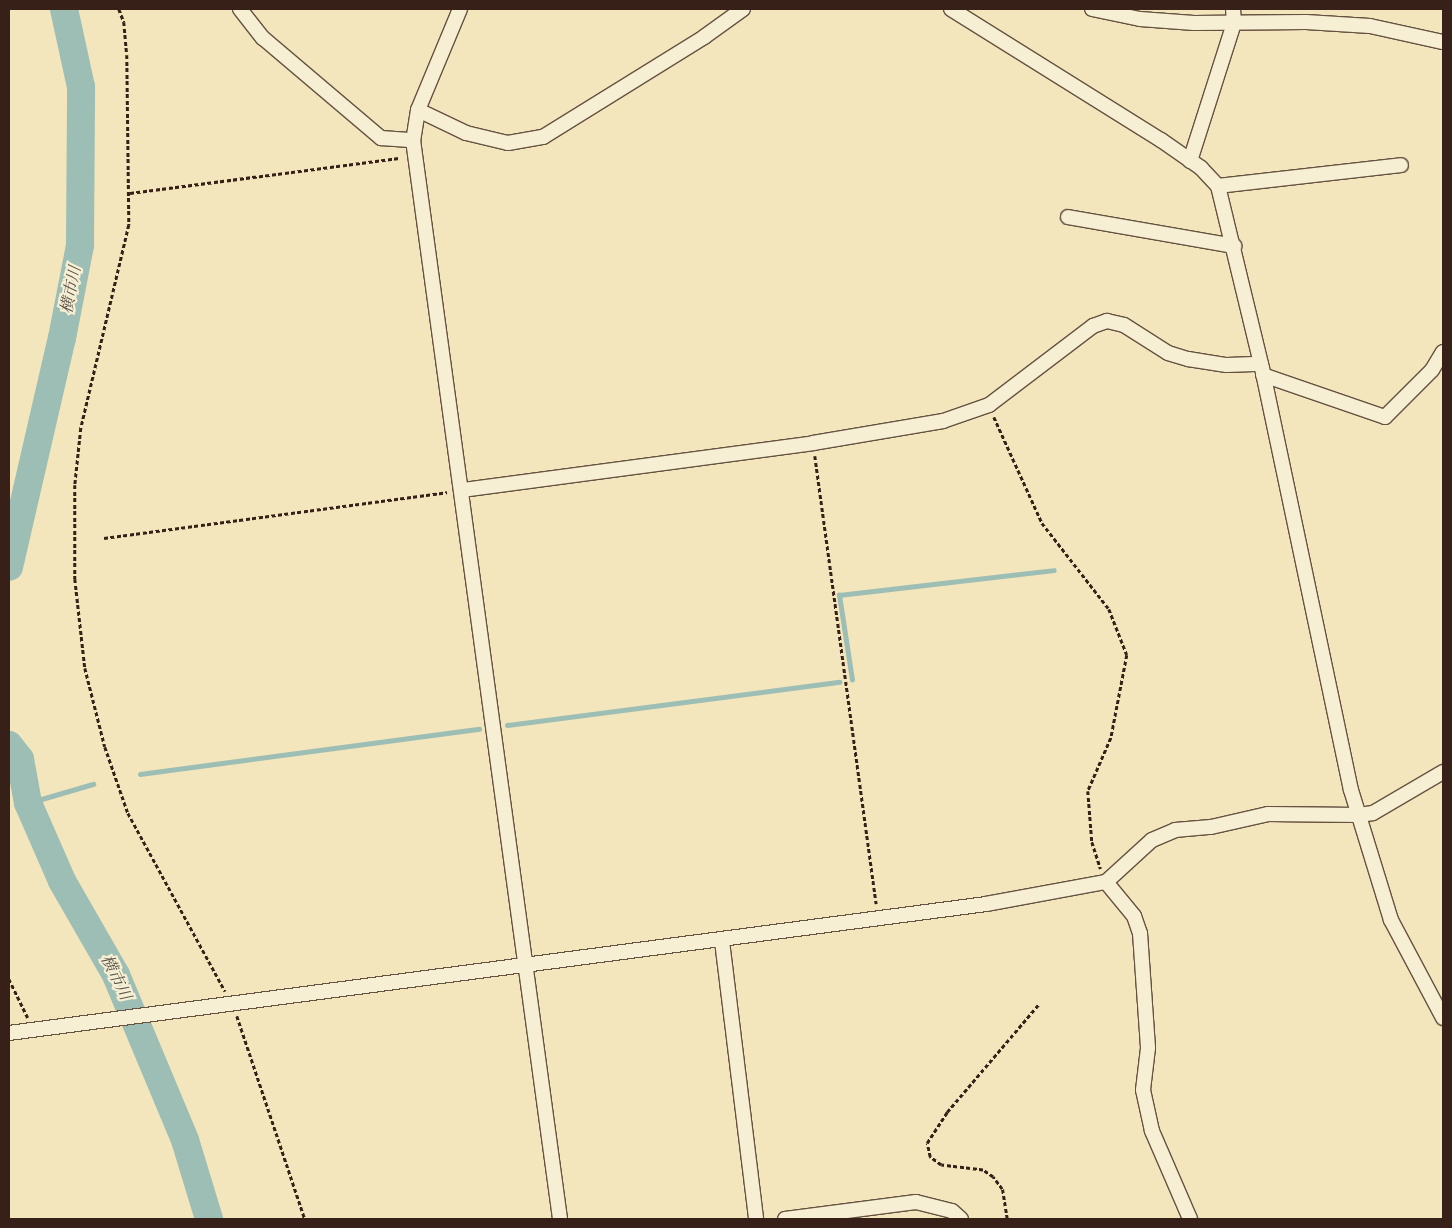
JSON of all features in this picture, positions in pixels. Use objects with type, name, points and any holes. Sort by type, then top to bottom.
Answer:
[{"type":"street","points":[[240,9],[263,38],[381,138],[413,140]]},
{"type":"street","points":[[460,9],[418,110],[413,140],[417,156],[463,490],[560,1219]]},
{"type":"street","points":[[418,110],[466,133],[508,143],[544,137],[704,37],[743,9]]},
{"type":"street","points":[[951,9],[1190,161],[1218,186],[1234,246],[1262,370],[1359,815],[1391,920],[1443,1018]]},
{"type":"street","points":[[1092,9],[1140,19],[1233,16],[1370,26],[1443,42]]},
{"type":"street","points":[[1190,161],[1233,16]]},
{"type":"street","points":[[1218,186],[1401,165]]},
{"type":"street","points":[[1068,217],[1234,246]]},
{"type":"street","points":[[463,490],[813,443],[943,421],[989,405],[1093,326],[1107,321],[1124,325],[1168,353],[1188,359],[1262,370],[1385,417],[1432,370],[1443,352]]},
{"type":"street","points":[[9,1033],[60,1028],[525,964],[722,940],[986,904],[1106,882],[1152,840],[1175,830],[1211,827],[1268,814],[1359,815],[1373,813],[1443,772]]},
{"type":"street","points":[[1106,882],[1134,916],[1140,933],[1148,1048],[1143,1090],[1152,1132],[1190,1219]]},
{"type":"street","points":[[722,940],[756,1219]]},
{"type":"street","points":[[785,1219],[916,1202],[952,1211],[961,1219]]},
{"type":"path","points":[[119,9],[124,22],[127,55],[129,225],[81,428],[74,486],[75,578],[85,668],[105,747],[128,813],[226,1005],[305,1219]]},
{"type":"path","points":[[130,194],[417,156]]},
{"type":"path","points":[[989,405],[1005,447],[1042,523],[1110,608],[1127,655],[1111,738],[1088,791],[1092,842],[1106,882]]},
{"type":"path","points":[[813,443],[878,919]]},
{"type":"path","points":[[104,538],[463,490]]},
{"type":"path","points":[[9,978],[25,1010],[32,1031]]},
{"type":"path","points":[[1007,1219],[1002,1189],[993,1177],[983,1170],[940,1165],[930,1156],[927,1143],[947,1112],[1039,1004]]},
{"type":"waterway","name":"横市川","points":[[9,567],[62,338],[80,245],[81,87],[64,9]]},
{"type":"waterway","points":[[852,680],[839,595],[1054,570]]},
{"type":"waterway","points":[[507,725],[839,682]]},
{"type":"waterway","points":[[140,774],[479,729]]},
{"type":"waterway","name":"横市川","points":[[9,745],[20,759],[28,803],[62,881],[116,975],[185,1140],[209,1219]]},
{"type":"waterway","points":[[28,803],[93,784]]}]
